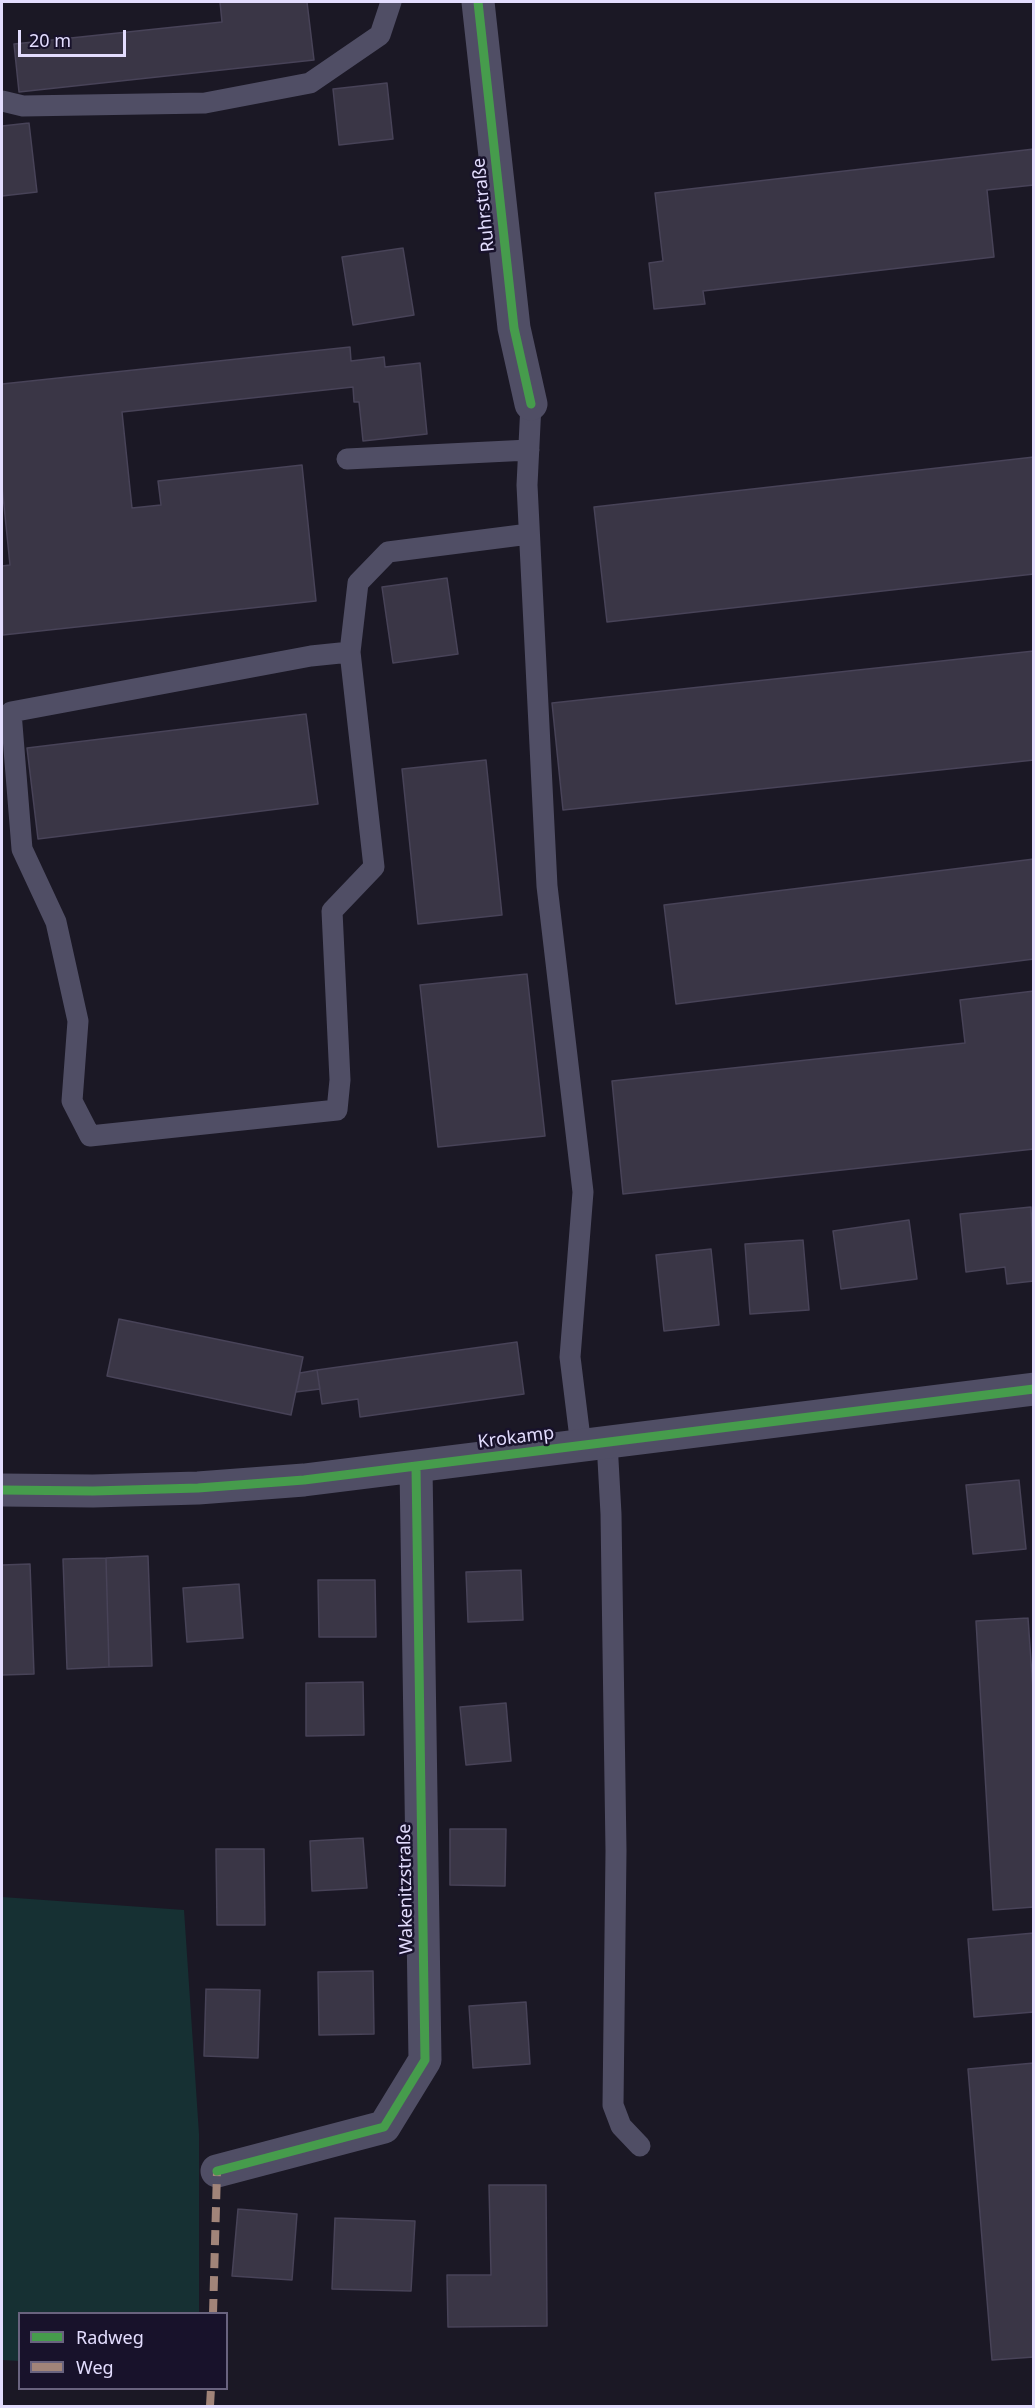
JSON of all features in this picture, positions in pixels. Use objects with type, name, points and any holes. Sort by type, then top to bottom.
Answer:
[{"type":"street","name":"Ruhrstraße","points":[[478,2],[514,328],[531,404]]},
{"type":"street","name":"Krokamp","points":[[2,1490],[198,1488],[416,1467],[1034,1389]]},
{"type":"street","name":"Wakenitzstraße","points":[[217,2171],[384,2127],[425,2060],[416,1467]]},
{"type":"lane","points":[[2,101],[23,106],[205,103],[310,83],[380,35],[391,2]]},
{"type":"lane","points":[[531,404],[527,485],[547,886],[583,1192],[570,1358],[594,1444],[611,1525],[616,1851],[614,2105],[621,2126],[640,2146]]},
{"type":"lane","points":[[347,459],[529,450]]},
{"type":"lane","points":[[350,652],[311,656],[11,711],[22,849],[56,922],[78,1021],[72,1101],[90,1136],[337,1110],[340,1080],[332,911],[374,867],[350,652],[358,583],[388,552],[530,534]]},
{"type":"green space","points":[[2,1897],[184,1910],[199,2134],[199,2312],[18,2312],[18,2361],[2,2360]]},
{"type":"building","points":[[220,2],[307,2],[314,60],[19,92],[14,44],[222,22]]},
{"type":"building","points":[[387,83],[393,139],[339,145],[333,89]]},
{"type":"building","points":[[29,123],[37,192],[2,196],[2,126]]},
{"type":"building","points":[[1034,149],[1034,185],[987,190],[994,257],[703,291],[705,304],[654,309],[649,263],[663,261],[655,193]]},
{"type":"building","points":[[403,248],[414,315],[353,325],[342,257]]},
{"type":"building","points":[[350,347],[351,361],[384,357],[385,367],[420,363],[427,434],[363,441],[359,402],[354,402],[353,387],[122,412],[132,508],[161,505],[158,481],[302,465],[316,601],[3,635],[2,566],[10,565],[2,486],[2,384]]},
{"type":"building","points":[[1034,457],[1034,574],[607,622],[594,507]]},
{"type":"building","points":[[447,578],[458,654],[393,663],[382,587]]},
{"type":"building","points":[[1034,651],[1034,760],[563,810],[552,703]]},
{"type":"building","points":[[306,714],[318,804],[38,839],[27,748]]},
{"type":"building","points":[[486,760],[502,915],[418,924],[402,769]]},
{"type":"building","points":[[1034,859],[1034,959],[676,1004],[664,905]]},
{"type":"building","points":[[527,974],[545,1136],[438,1147],[420,985]]},
{"type":"building","points":[[1034,991],[1034,1149],[623,1194],[612,1081],[965,1043],[960,1000]]},
{"type":"building","points":[[1031,1207],[1034,1281],[1007,1284],[1005,1267],[966,1272],[960,1214]]},
{"type":"building","points":[[909,1220],[917,1279],[841,1289],[833,1231]]},
{"type":"building","points":[[803,1240],[809,1310],[750,1314],[745,1244]]},
{"type":"building","points":[[711,1249],[719,1325],[664,1331],[656,1255]]},
{"type":"building","points":[[119,1319],[303,1357],[291,1415],[107,1376]]},
{"type":"building","points":[[517,1342],[524,1394],[360,1417],[358,1399],[322,1404],[317,1370]]},
{"type":"building","points":[[317,1370],[320,1389],[296,1392],[300,1373]]},
{"type":"building","points":[[1019,1480],[1026,1549],[973,1554],[966,1485]]},
{"type":"building","points":[[148,1556],[152,1666],[109,1667],[106,1558]]},
{"type":"building","points":[[106,1558],[109,1667],[67,1669],[63,1559]]},
{"type":"building","points":[[30,1564],[34,1674],[2,1675],[2,1565]]},
{"type":"building","points":[[521,1570],[523,1620],[468,1622],[466,1572]]},
{"type":"building","points":[[318,1580],[375,1580],[376,1637],[319,1637]]},
{"type":"building","points":[[239,1584],[243,1638],[187,1642],[183,1588]]},
{"type":"building","points":[[1028,1618],[1034,1704],[1034,1907],[993,1910],[976,1621]]},
{"type":"building","points":[[363,1682],[364,1735],[306,1736],[306,1683]]},
{"type":"building","points":[[506,1703],[511,1761],[466,1765],[460,1707]]},
{"type":"building","points":[[450,1829],[506,1829],[505,1886],[450,1885]]},
{"type":"building","points":[[363,1838],[367,1888],[312,1891],[310,1841]]},
{"type":"building","points":[[216,1849],[264,1849],[265,1925],[217,1925]]},
{"type":"building","points":[[1034,1933],[1034,2012],[974,2017],[968,1939]]},
{"type":"building","points":[[373,1971],[374,2034],[319,2035],[318,1972]]},
{"type":"building","points":[[206,1989],[260,1990],[258,2058],[204,2056]]},
{"type":"building","points":[[526,2002],[530,2064],[473,2068],[469,2006]]},
{"type":"building","points":[[1034,2063],[1034,2357],[992,2360],[968,2069]]},
{"type":"building","points":[[489,2185],[546,2185],[547,2326],[448,2327],[447,2275],[491,2275]]},
{"type":"building","points":[[238,2209],[297,2214],[292,2280],[232,2276]]},
{"type":"building","points":[[335,2218],[415,2221],[411,2291],[332,2289]]},
{"type":"marked path","points":[[213,2312],[217,2171]]},
{"type":"marked path","points":[[210,2406],[211,2390]]},
{"type":"cycle path","points":[[478,2],[514,328],[531,404]]},
{"type":"cycle path","points":[[2,1490],[93,1491],[198,1488],[304,1480],[1034,1389]]},
{"type":"cycle path","points":[[217,2171],[384,2127],[425,2060],[416,1467]]}]
